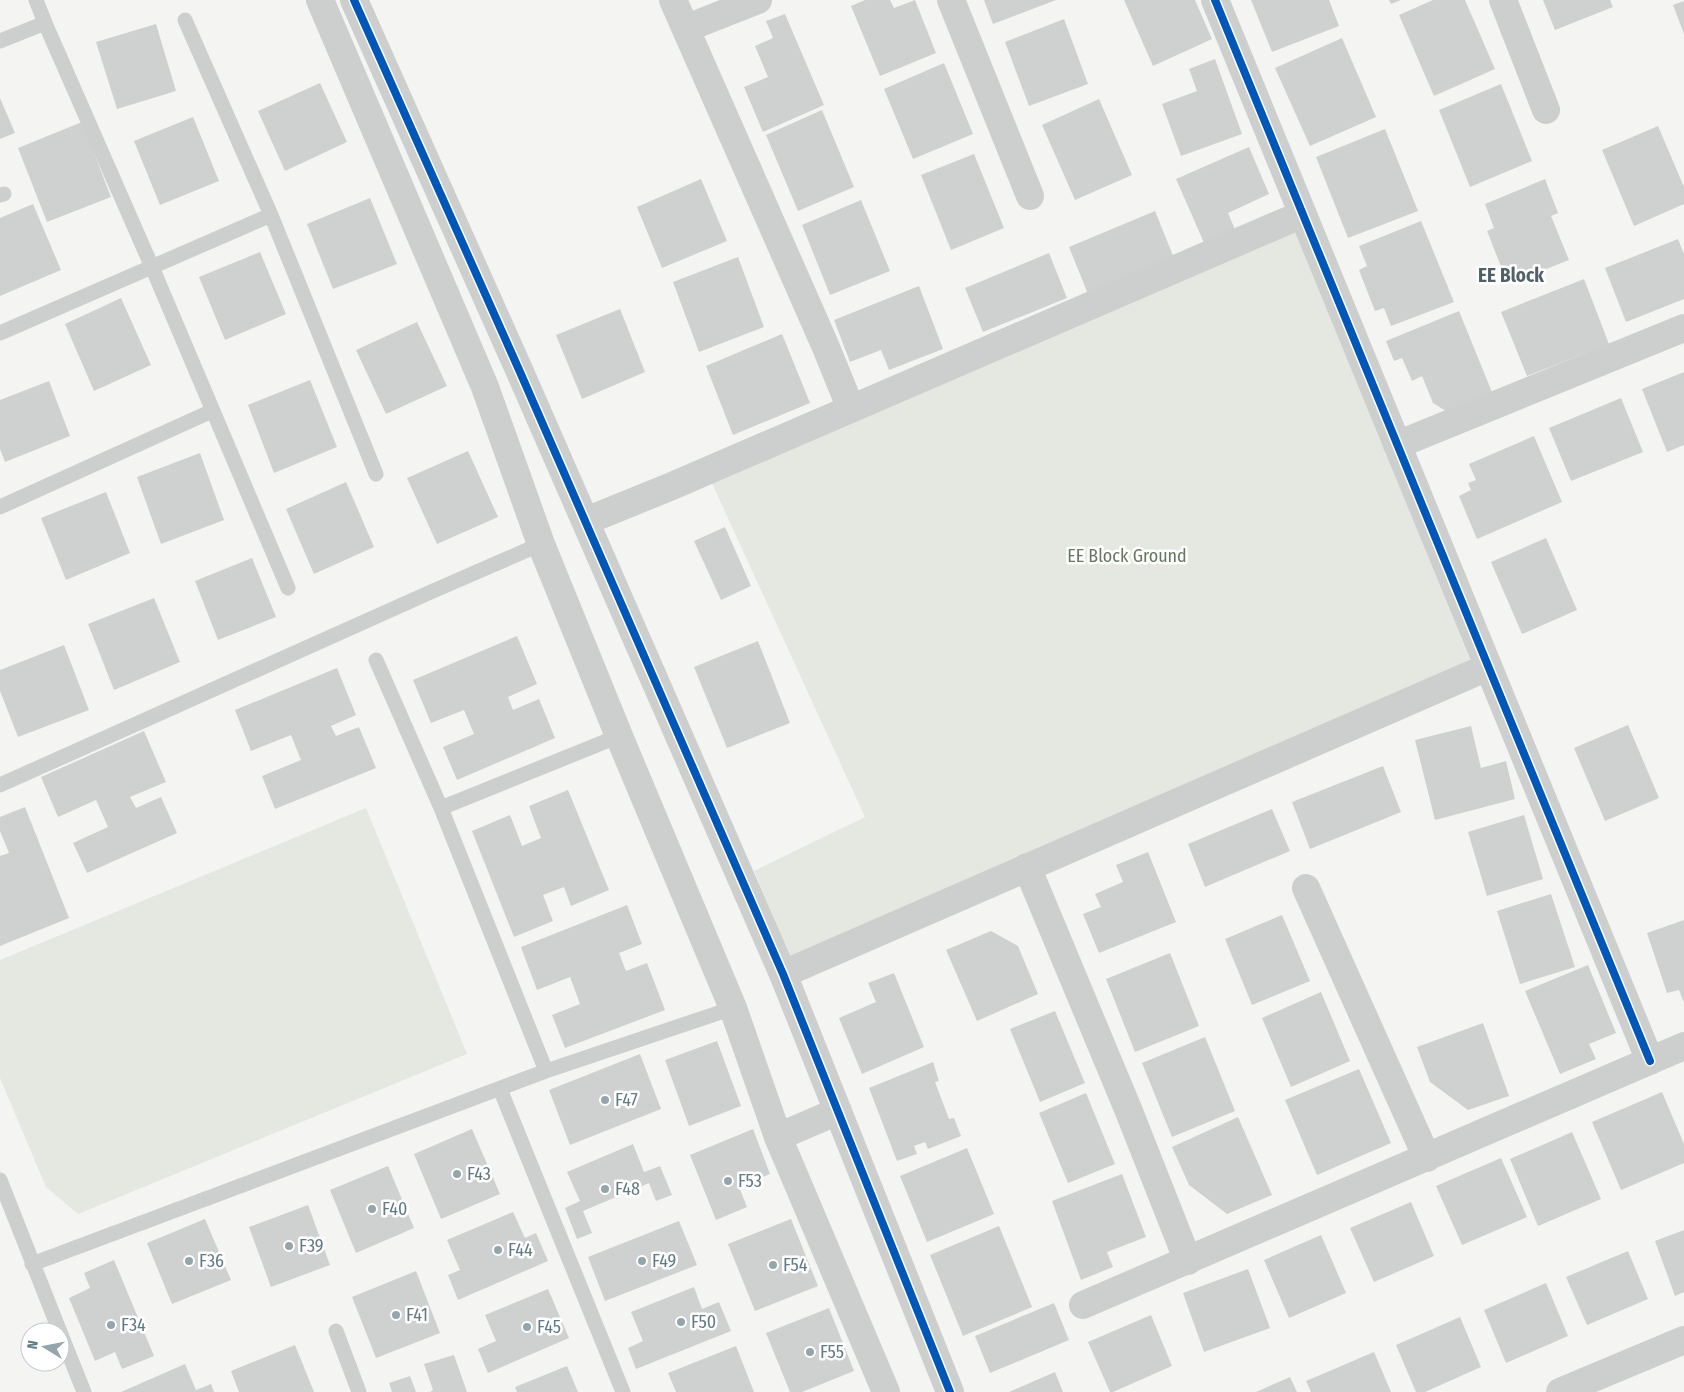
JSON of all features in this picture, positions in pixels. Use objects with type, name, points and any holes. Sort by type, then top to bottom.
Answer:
[{"type":"street","points":[[320,0],[485,387],[541,544],[733,1008],[778,1137],[886,1392]]},
{"type":"street","points":[[354,0],[586,521],[783,974],[950,1392]]},
{"type":"street","points":[[673,0],[687,28],[851,409]]},
{"type":"street","points":[[687,28],[758,0]]},
{"type":"street","points":[[950,0],[1030,196]]},
{"type":"street","points":[[1216,0],[1650,1061]]},
{"type":"street","points":[[1503,0],[1546,110]]},
{"type":"street","points":[[586,521],[1303,214]]},
{"type":"street","points":[[1397,445],[1684,328]]},
{"type":"street","points":[[485,387],[520,372]]},
{"type":"street","points":[[783,974],[1488,667]]},
{"type":"street","points":[[1027,868],[1128,1109],[1188,1261]]},
{"type":"street","points":[[1306,888],[1427,1158]]},
{"type":"street","points":[[1083,1305],[1684,1046]]},
{"type":"street","points":[[778,1137],[838,1111]]},
{"type":"street","points":[[1560,1392],[1684,1340]]},
{"type":"lane","points":[[36,0],[288,588]]},
{"type":"lane","points":[[185,20],[271,215],[376,474]]},
{"type":"lane","points":[[0,41],[45,23]]},
{"type":"lane","points":[[0,333],[271,215]]},
{"type":"lane","points":[[0,507],[212,411]]},
{"type":"lane","points":[[0,785],[541,544]]},
{"type":"lane","points":[[376,660],[441,808],[546,1071]]},
{"type":"lane","points":[[441,808],[619,736]]},
{"type":"lane","points":[[32,1264],[546,1071],[733,1008]]},
{"type":"lane","points":[[500,1089],[623,1392]]},
{"type":"lane","points":[[0,1180],[56,1322]]},
{"type":"lane","points":[[336,1331],[360,1392]]},
{"type":"lane","points":[[70,1357],[84,1392]]},
{"type":"green space","name":"EE Block Ground","points":[[1295,227],[1471,663],[790,957],[754,871],[865,817],[711,481]]},
{"type":"green space","points":[[366,808],[467,1054],[78,1214],[46,1187],[0,1078],[0,960]]},
{"type":"building","points":[[865,0],[890,0],[894,8],[915,0],[936,53],[880,76],[851,6]]},
{"type":"building","points":[[984,0],[1056,0],[993,24]]},
{"type":"building","points":[[1124,0],[1195,0],[1212,39],[1153,66]]},
{"type":"building","points":[[1251,0],[1329,0],[1339,26],[1272,52]]},
{"type":"building","points":[[1389,0],[1401,0],[1391,4]]},
{"type":"building","points":[[1433,0],[1465,0],[1495,69],[1434,96],[1399,15]]},
{"type":"building","points":[[1543,0],[1610,0],[1613,7],[1555,30]]},
{"type":"building","points":[[1684,1],[1684,34],[1673,5]]},
{"type":"building","points":[[785,14],[824,105],[763,132],[744,87],[768,77],[755,46],[773,38],[766,21]]},
{"type":"building","points":[[1064,19],[1088,84],[1029,106],[1005,42]]},
{"type":"building","points":[[156,24],[176,91],[117,109],[96,42]]},
{"type":"building","points":[[1342,38],[1376,117],[1310,146],[1275,68]]},
{"type":"building","points":[[1215,59],[1242,134],[1181,156],[1162,104],[1197,91],[1189,69]]},
{"type":"building","points":[[944,63],[973,134],[913,159],[884,89]]},
{"type":"building","points":[[320,83],[347,142],[285,171],[258,111]]},
{"type":"building","points":[[1501,84],[1532,161],[1470,187],[1439,110]]},
{"type":"building","points":[[0,98],[15,133],[0,139]]},
{"type":"building","points":[[1099,99],[1132,175],[1075,200],[1042,125]]},
{"type":"building","points":[[822,110],[854,187],[798,211],[766,135]]},
{"type":"building","points":[[193,117],[219,181],[160,205],[134,141]]},
{"type":"building","points":[[82,122],[111,197],[47,222],[18,148]]},
{"type":"building","points":[[1658,126],[1684,187],[1684,204],[1634,226],[1602,150]]},
{"type":"building","points":[[1385,129],[1418,211],[1348,238],[1316,157]]},
{"type":"building","points":[[1249,147],[1269,194],[1228,213],[1236,232],[1205,245],[1176,179]]},
{"type":"building","points":[[974,154],[1004,228],[951,250],[921,175]]},
{"type":"building","points":[[701,179],[727,241],[662,268],[637,207]]},
{"type":"building","points":[[1545,179],[1558,213],[1551,216],[1569,260],[1508,284],[1487,231],[1494,228],[1485,204]]},
{"type":"building","points":[[370,198],[397,264],[333,289],[307,224]]},
{"type":"building","points":[[861,200],[890,271],[830,295],[802,225]]},
{"type":"building","points":[[33,204],[61,270],[0,296],[0,218]]},
{"type":"building","points":[[1155,211],[1176,263],[1090,299],[1069,247]]},
{"type":"building","points":[[1421,221],[1454,302],[1391,326],[1384,308],[1375,311],[1359,270],[1367,266],[1359,246]]},
{"type":"building","points":[[1678,239],[1684,254],[1684,299],[1626,322],[1605,268]]},
{"type":"building","points":[[260,252],[286,314],[225,340],[199,277]]},
{"type":"building","points":[[1049,253],[1067,298],[983,332],[965,288]]},
{"type":"building","points":[[738,257],[764,327],[699,352],[673,282]]},
{"type":"building","points":[[1584,279],[1609,344],[1527,376],[1501,312]]},
{"type":"building","points":[[919,286],[943,349],[889,370],[881,350],[850,362],[834,320]]},
{"type":"building","points":[[121,298],[151,365],[94,391],[65,324]]},
{"type":"building","points":[[620,309],[645,372],[582,399],[556,335]]},
{"type":"building","points":[[1459,311],[1496,402],[1449,413],[1433,403],[1422,376],[1412,381],[1402,358],[1394,361],[1386,341]]},
{"type":"building","points":[[417,322],[447,386],[386,414],[356,350]]},
{"type":"building","points":[[782,334],[810,403],[733,435],[706,366]]},
{"type":"building","points":[[1684,372],[1684,445],[1667,452],[1642,389]]},
{"type":"building","points":[[310,380],[337,447],[274,473],[248,405]]},
{"type":"building","points":[[49,381],[70,436],[5,462],[0,449],[0,400]]},
{"type":"building","points":[[1621,398],[1643,452],[1571,481],[1549,428]]},
{"type":"building","points":[[1534,436],[1562,502],[1477,539],[1459,496],[1471,490],[1468,483],[1476,480],[1469,464]]},
{"type":"building","points":[[468,451],[498,517],[437,544],[407,478]]},
{"type":"building","points":[[200,453],[224,520],[161,544],[137,477]]},
{"type":"building","points":[[346,482],[374,547],[314,574],[286,509]]},
{"type":"building","points":[[106,492],[130,553],[66,580],[41,518]]},
{"type":"building","points":[[725,527],[751,586],[721,600],[694,541]]},
{"type":"building","points":[[1546,538],[1577,610],[1522,634],[1491,562]]},
{"type":"building","points":[[252,558],[276,617],[218,640],[195,581]]},
{"type":"building","points":[[154,598],[180,662],[114,690],[88,624]]},
{"type":"building","points":[[517,636],[537,684],[508,697],[513,710],[539,699],[555,738],[457,780],[443,747],[474,734],[464,710],[431,723],[413,680]]},
{"type":"building","points":[[758,641],[790,723],[727,748],[694,667]]},
{"type":"building","points":[[64,645],[89,710],[18,737],[0,691],[0,670]]},
{"type":"building","points":[[337,668],[356,715],[331,726],[336,736],[359,727],[376,768],[275,809],[262,776],[301,760],[291,735],[251,751],[235,710]]},
{"type":"building","points":[[1628,725],[1659,798],[1605,821],[1574,748]]},
{"type":"building","points":[[1471,726],[1481,768],[1506,761],[1515,799],[1435,820],[1415,740]]},
{"type":"building","points":[[144,731],[166,782],[130,797],[136,808],[161,797],[177,833],[87,873],[73,843],[108,827],[96,800],[58,817],[41,777]]},
{"type":"building","points":[[1383,766],[1401,812],[1310,849],[1292,802]]},
{"type":"building","points":[[568,790],[609,890],[571,906],[564,887],[543,895],[553,921],[514,937],[472,831],[510,815],[522,846],[541,838],[529,806]]},
{"type":"building","points":[[25,807],[69,918],[0,946],[0,856],[9,853],[0,831],[0,817]]},
{"type":"building","points":[[1272,809],[1290,851],[1205,887],[1188,844]]},
{"type":"building","points":[[1524,815],[1543,879],[1487,896],[1468,832]]},
{"type":"building","points":[[1148,852],[1176,922],[1099,953],[1083,914],[1101,907],[1095,894],[1123,882],[1116,865]]},
{"type":"building","points":[[1551,894],[1575,967],[1520,984],[1497,911]]},
{"type":"building","points":[[627,905],[642,944],[619,953],[626,971],[647,963],[665,1010],[565,1048],[552,1015],[580,1004],[570,977],[537,990],[521,947]]},
{"type":"building","points":[[1282,915],[1310,981],[1252,1005],[1225,939]]},
{"type":"building","points":[[1684,920],[1684,1003],[1679,990],[1667,993],[1647,933]]},
{"type":"building","points":[[991,931],[1018,946],[1038,994],[977,1021],[946,950]]},
{"type":"building","points":[[1170,953],[1199,1026],[1135,1052],[1106,979]]},
{"type":"building","points":[[1588,965],[1616,1033],[1589,1044],[1596,1059],[1560,1074],[1525,991]]},
{"type":"building","points":[[894,973],[924,1047],[862,1074],[839,1018],[876,1002],[868,983]]},
{"type":"building","points":[[1321,992],[1350,1061],[1291,1087],[1262,1018]]},
{"type":"building","points":[[1055,1011],[1085,1083],[1040,1102],[1010,1029]]},
{"type":"building","points":[[1483,1023],[1509,1096],[1468,1110],[1430,1082],[1417,1047]]},
{"type":"building","points":[[1205,1037],[1235,1111],[1172,1137],[1142,1063]]},
{"type":"building","points":[[717,1041],[741,1106],[689,1126],[665,1060]]},
{"type":"building","name":"F47","points":[[640,1054],[661,1109],[570,1145],[549,1090]]},
{"type":"building","points":[[933,1062],[939,1081],[935,1082],[949,1119],[954,1118],[961,1136],[928,1149],[925,1142],[914,1146],[917,1154],[897,1161],[869,1088]]},
{"type":"building","points":[[1359,1069],[1391,1143],[1317,1175],[1285,1100]]},
{"type":"building","points":[[1662,1092],[1684,1144],[1684,1163],[1621,1190],[1592,1122]]},
{"type":"building","points":[[1086,1093],[1115,1164],[1068,1183],[1039,1113]]},
{"type":"building","points":[[1238,1117],[1272,1195],[1227,1214],[1189,1185],[1172,1147]]},
{"type":"building","name":"F43","points":[[472,1129],[500,1194],[441,1219],[414,1154]]},
{"type":"building","name":"F53","points":[[753,1129],[770,1174],[739,1187],[747,1207],[716,1220],[690,1155]]},
{"type":"building","points":[[1572,1132],[1601,1199],[1538,1226],[1510,1159]]},
{"type":"building","name":"F48","points":[[633,1144],[644,1172],[660,1166],[672,1195],[656,1201],[649,1183],[583,1211],[592,1233],[577,1239],[565,1208],[580,1201],[567,1172]]},
{"type":"building","points":[[967,1148],[994,1214],[927,1242],[900,1176]]},
{"type":"building","points":[[1501,1158],[1527,1217],[1462,1245],[1436,1186]]},
{"type":"building","name":"F40","points":[[388,1166],[414,1228],[356,1253],[330,1190]]},
{"type":"building","points":[[1122,1174],[1146,1237],[1107,1252],[1113,1267],[1081,1280],[1052,1201]]},
{"type":"building","points":[[1411,1202],[1434,1256],[1374,1282],[1350,1228]]},
{"type":"building","name":"F39","points":[[308,1205],[330,1265],[271,1287],[249,1227]]},
{"type":"building","name":"F44","points":[[513,1212],[525,1238],[536,1233],[548,1261],[458,1300],[448,1275],[460,1270],[447,1240]]},
{"type":"building","name":"F36","points":[[205,1219],[231,1280],[172,1304],[147,1243]]},
{"type":"building","name":"F54","points":[[791,1219],[818,1286],[755,1311],[728,1244]]},
{"type":"building","name":"F49","points":[[679,1221],[697,1265],[605,1301],[588,1257]]},
{"type":"building","points":[[999,1226],[1032,1307],[963,1336],[930,1255]]},
{"type":"building","points":[[1684,1230],[1684,1292],[1675,1296],[1655,1241]]},
{"type":"building","points":[[1321,1235],[1346,1293],[1289,1318],[1264,1260]]},
{"type":"building","points":[[1628,1251],[1648,1299],[1587,1325],[1566,1277]]},
{"type":"building","name":"F34","points":[[114,1260],[154,1356],[122,1369],[115,1352],[95,1361],[69,1298],[90,1288],[84,1273]]},
{"type":"building","points":[[1248,1269],[1270,1328],[1204,1352],[1183,1293]]},
{"type":"building","name":"F41","points":[[416,1271],[440,1333],[376,1358],[352,1297]]},
{"type":"building","points":[[1546,1283],[1568,1336],[1506,1363],[1484,1310]]},
{"type":"building","name":"F50","points":[[694,1287],[702,1309],[719,1302],[731,1331],[636,1369],[628,1348],[643,1341],[631,1312]]},
{"type":"building","name":"F45","points":[[548,1289],[569,1338],[488,1373],[478,1349],[496,1341],[485,1315]]},
{"type":"building","points":[[1054,1303],[1069,1340],[990,1373],[975,1336]]},
{"type":"building","name":"F55","points":[[829,1308],[854,1371],[802,1392],[790,1392],[766,1333]]},
{"type":"building","points":[[1151,1315],[1172,1366],[1110,1392],[1088,1342]]},
{"type":"building","points":[[1460,1317],[1481,1367],[1425,1392],[1416,1392],[1396,1345]]},
{"type":"building","points":[[295,1345],[314,1392],[239,1392],[231,1371]]},
{"type":"building","points":[[736,1346],[754,1392],[676,1392],[668,1373]]},
{"type":"building","points":[[1374,1352],[1391,1392],[1311,1392],[1306,1381]]},
{"type":"building","points":[[454,1355],[467,1392],[430,1392],[433,1390],[424,1364]]},
{"type":"building","points":[[185,1364],[196,1390],[211,1384],[214,1392],[121,1392]]},
{"type":"building","points":[[567,1366],[578,1392],[517,1392],[515,1387]]},
{"type":"building","points":[[1055,1372],[1063,1392],[1009,1392]]},
{"type":"building","points":[[410,1376],[416,1392],[392,1392],[389,1383]]},
{"type":"building","points":[[1290,1377],[1297,1392],[1256,1392]]},
{"type":"cycle path","points":[[354,0],[520,372],[783,974],[950,1392]]},
{"type":"cycle path","points":[[1215,0],[1650,1061]]},
{"type":"place","name":"F47","points":[[605,1100]]},
{"type":"place","name":"F43","points":[[457,1174]]},
{"type":"place","name":"F53","points":[[728,1181]]},
{"type":"place","name":"F48","points":[[605,1189]]},
{"type":"place","name":"F40","points":[[372,1209]]},
{"type":"place","name":"F39","points":[[289,1246]]},
{"type":"place","name":"F44","points":[[498,1250]]},
{"type":"place","name":"F36","points":[[189,1261]]},
{"type":"place","name":"F49","points":[[642,1261]]},
{"type":"place","name":"F54","points":[[773,1265]]},
{"type":"place","name":"F41","points":[[396,1315]]},
{"type":"place","name":"F50","points":[[681,1322]]},
{"type":"place","name":"F34","points":[[111,1325]]},
{"type":"place","name":"F45","points":[[527,1327]]},
{"type":"place","name":"F55","points":[[810,1352]]},
{"type":"district","name":"EE Block","points":[[1511,275]]}]
